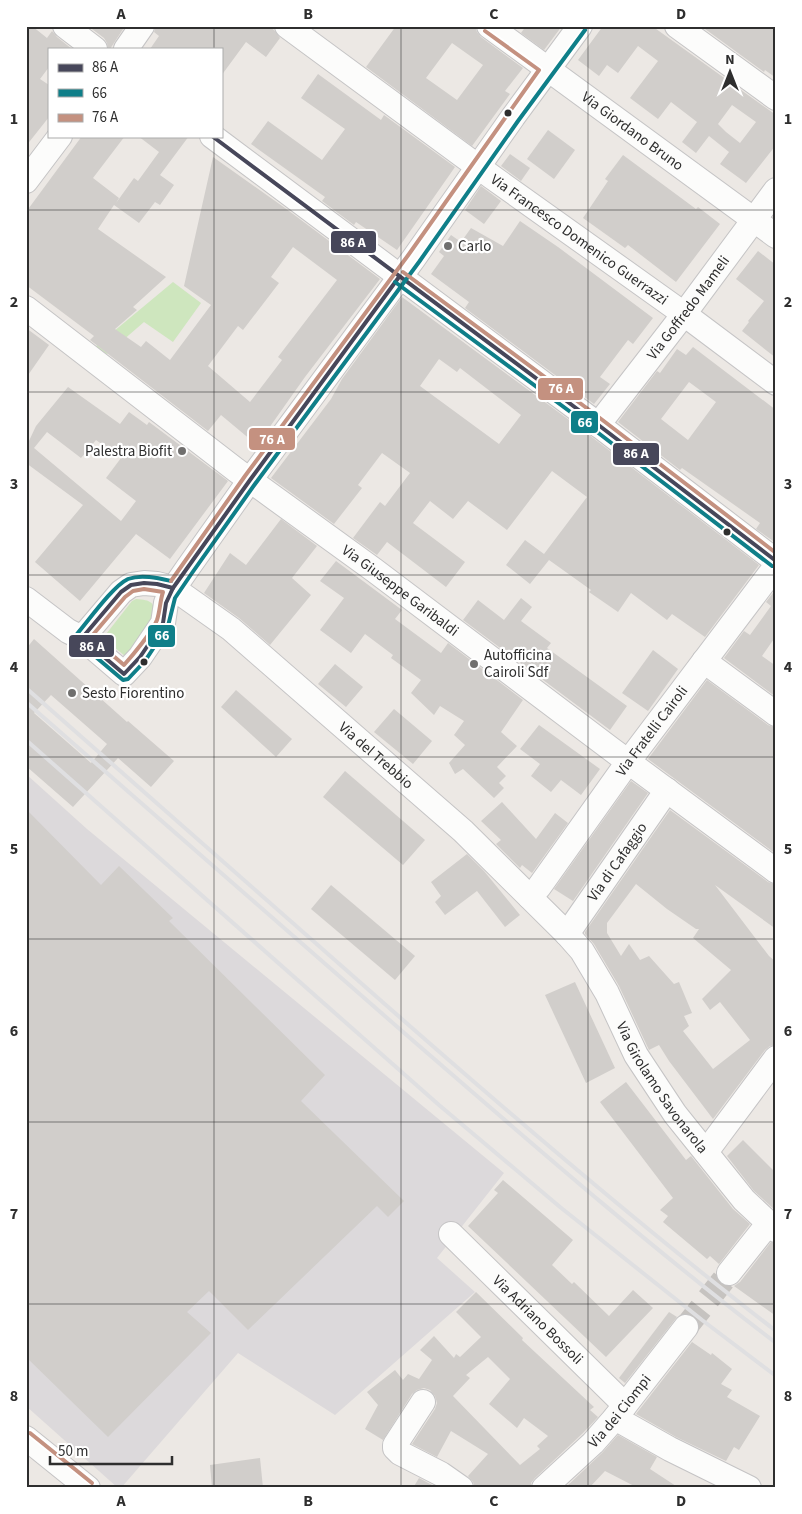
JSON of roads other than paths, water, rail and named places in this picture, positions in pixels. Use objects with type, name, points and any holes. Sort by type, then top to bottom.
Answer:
[{"type":"street","points":[[65,26],[94,48]]},
{"type":"street","points":[[127,48],[142,26]]},
{"type":"street","name":"Via Francesco Domenico Guerrazzi","points":[[288,26],[776,383]]},
{"type":"street","name":"Via Giordano Bruno","points":[[489,26],[776,236]]},
{"type":"street","points":[[26,599],[68,631],[82,638],[124,674],[140,657],[163,623],[166,603],[173,588],[580,26]]},
{"type":"street","points":[[677,26],[776,98]]},
{"type":"street","points":[[26,181],[58,138]]},
{"type":"street","points":[[215,138],[776,561]]},
{"type":"street","name":"Via Goffredo Mameli","points":[[598,426],[776,190]]},
{"type":"street","name":"Via Giuseppe Garibaldi","points":[[26,308],[250,480],[374,570],[776,871]]},
{"type":"street","name":"Via Fratelli Cairoli","points":[[530,897],[628,762],[776,566]]},
{"type":"street","points":[[82,638],[121,592],[131,586],[144,583],[173,588]]},
{"type":"street","name":"Via del Trebbio","points":[[173,588],[231,629],[463,830],[567,934]]},
{"type":"street","points":[[704,661],[776,714]]},
{"type":"street","name":"Via di Cafaggio","points":[[567,934],[667,790]]},
{"type":"street","name":"Via Girolamo Savonarola","points":[[567,934],[582,951],[607,993],[636,1055],[675,1114],[744,1200],[772,1227]]},
{"type":"street","points":[[706,1152],[776,1058]]},
{"type":"street","points":[[729,1273],[772,1227]]},
{"type":"street","name":"Via Adriano Bossoli","points":[[451,1234],[620,1412],[670,1449],[749,1488]]},
{"type":"street","name":"Via dei Ciompi","points":[[544,1488],[593,1442],[620,1412],[686,1327]]},
{"type":"street","points":[[423,1402],[396,1445],[396,1448],[400,1453],[441,1474],[461,1488]]},
{"type":"street","points":[[26,1438],[88,1488]]},
{"type":"tunnel","points":[[686,1327],[729,1273]]},
{"type":"railway","points":[[26,688],[536,1135],[631,1215],[776,1331]]},
{"type":"railway","points":[[26,702],[545,1155],[636,1232],[776,1343]]},
{"type":"railway","points":[[26,740],[439,1105],[560,1207],[776,1376]]},
{"type":"place","name":"Carlo","points":[[448,246]]},
{"type":"place","name":"Palestra Biofit","points":[[182,451]]},
{"type":"place","name":"Autofficina Cairoli Sdf","points":[[474,664]]},
{"type":"place","name":"Sesto Fiorentino","points":[[72,693]]}]
